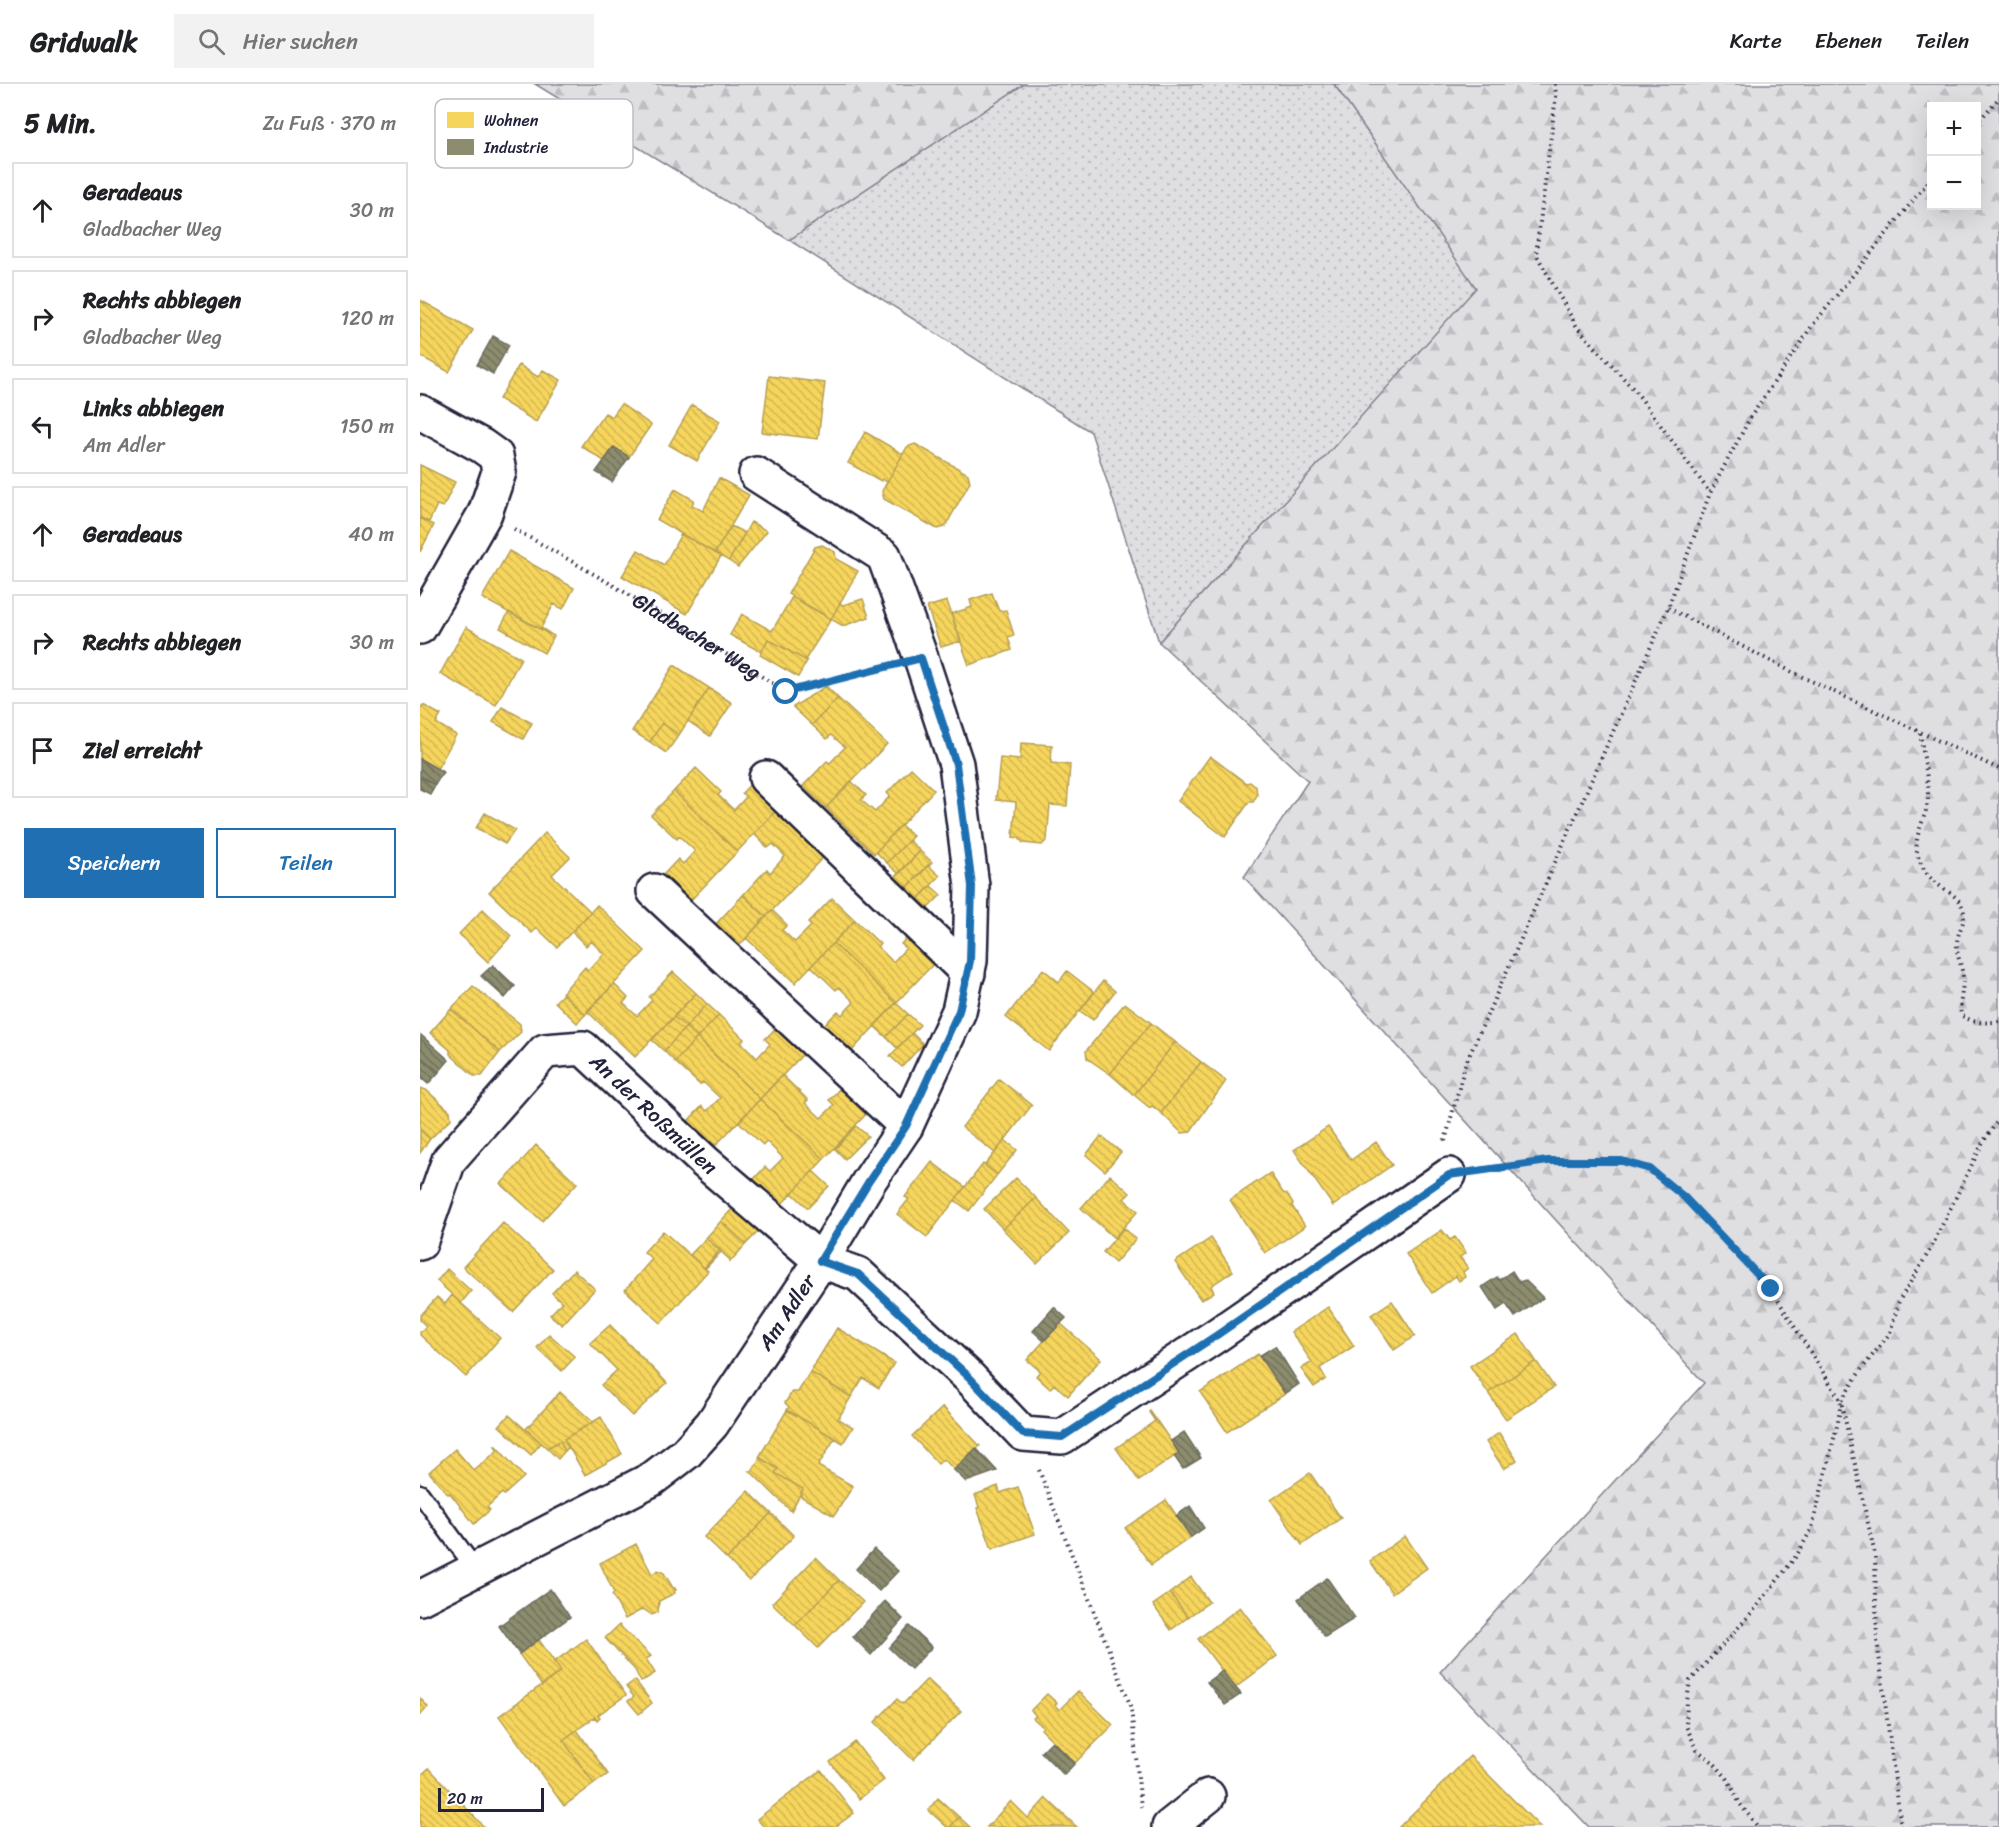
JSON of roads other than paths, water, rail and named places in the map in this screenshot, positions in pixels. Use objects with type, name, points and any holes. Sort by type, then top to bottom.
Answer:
[{"type":"street","points":[[420,412],[496,456],[499,472],[490,500],[420,627]]},
{"type":"street","points":[[756,474],[884,556],[956,764],[972,886],[970,961],[959,1011],[906,1126],[820,1261]]},
{"type":"street","points":[[766,778],[968,974]]},
{"type":"street","points":[[654,891],[906,1126]]},
{"type":"street","name":"An der Roßmüllen","points":[[420,1243],[449,1160],[545,1051],[583,1048],[705,1162],[820,1261]]},
{"type":"street","name":"Am Adler","points":[[420,1598],[652,1479],[686,1453],[712,1424],[820,1261],[858,1274],[968,1376],[1023,1434],[1062,1437],[1217,1335],[1449,1175]]},
{"type":"street","points":[[1156,1822],[1208,1796]]},
{"type":"lane","points":[[420,1493],[476,1570]]}]
